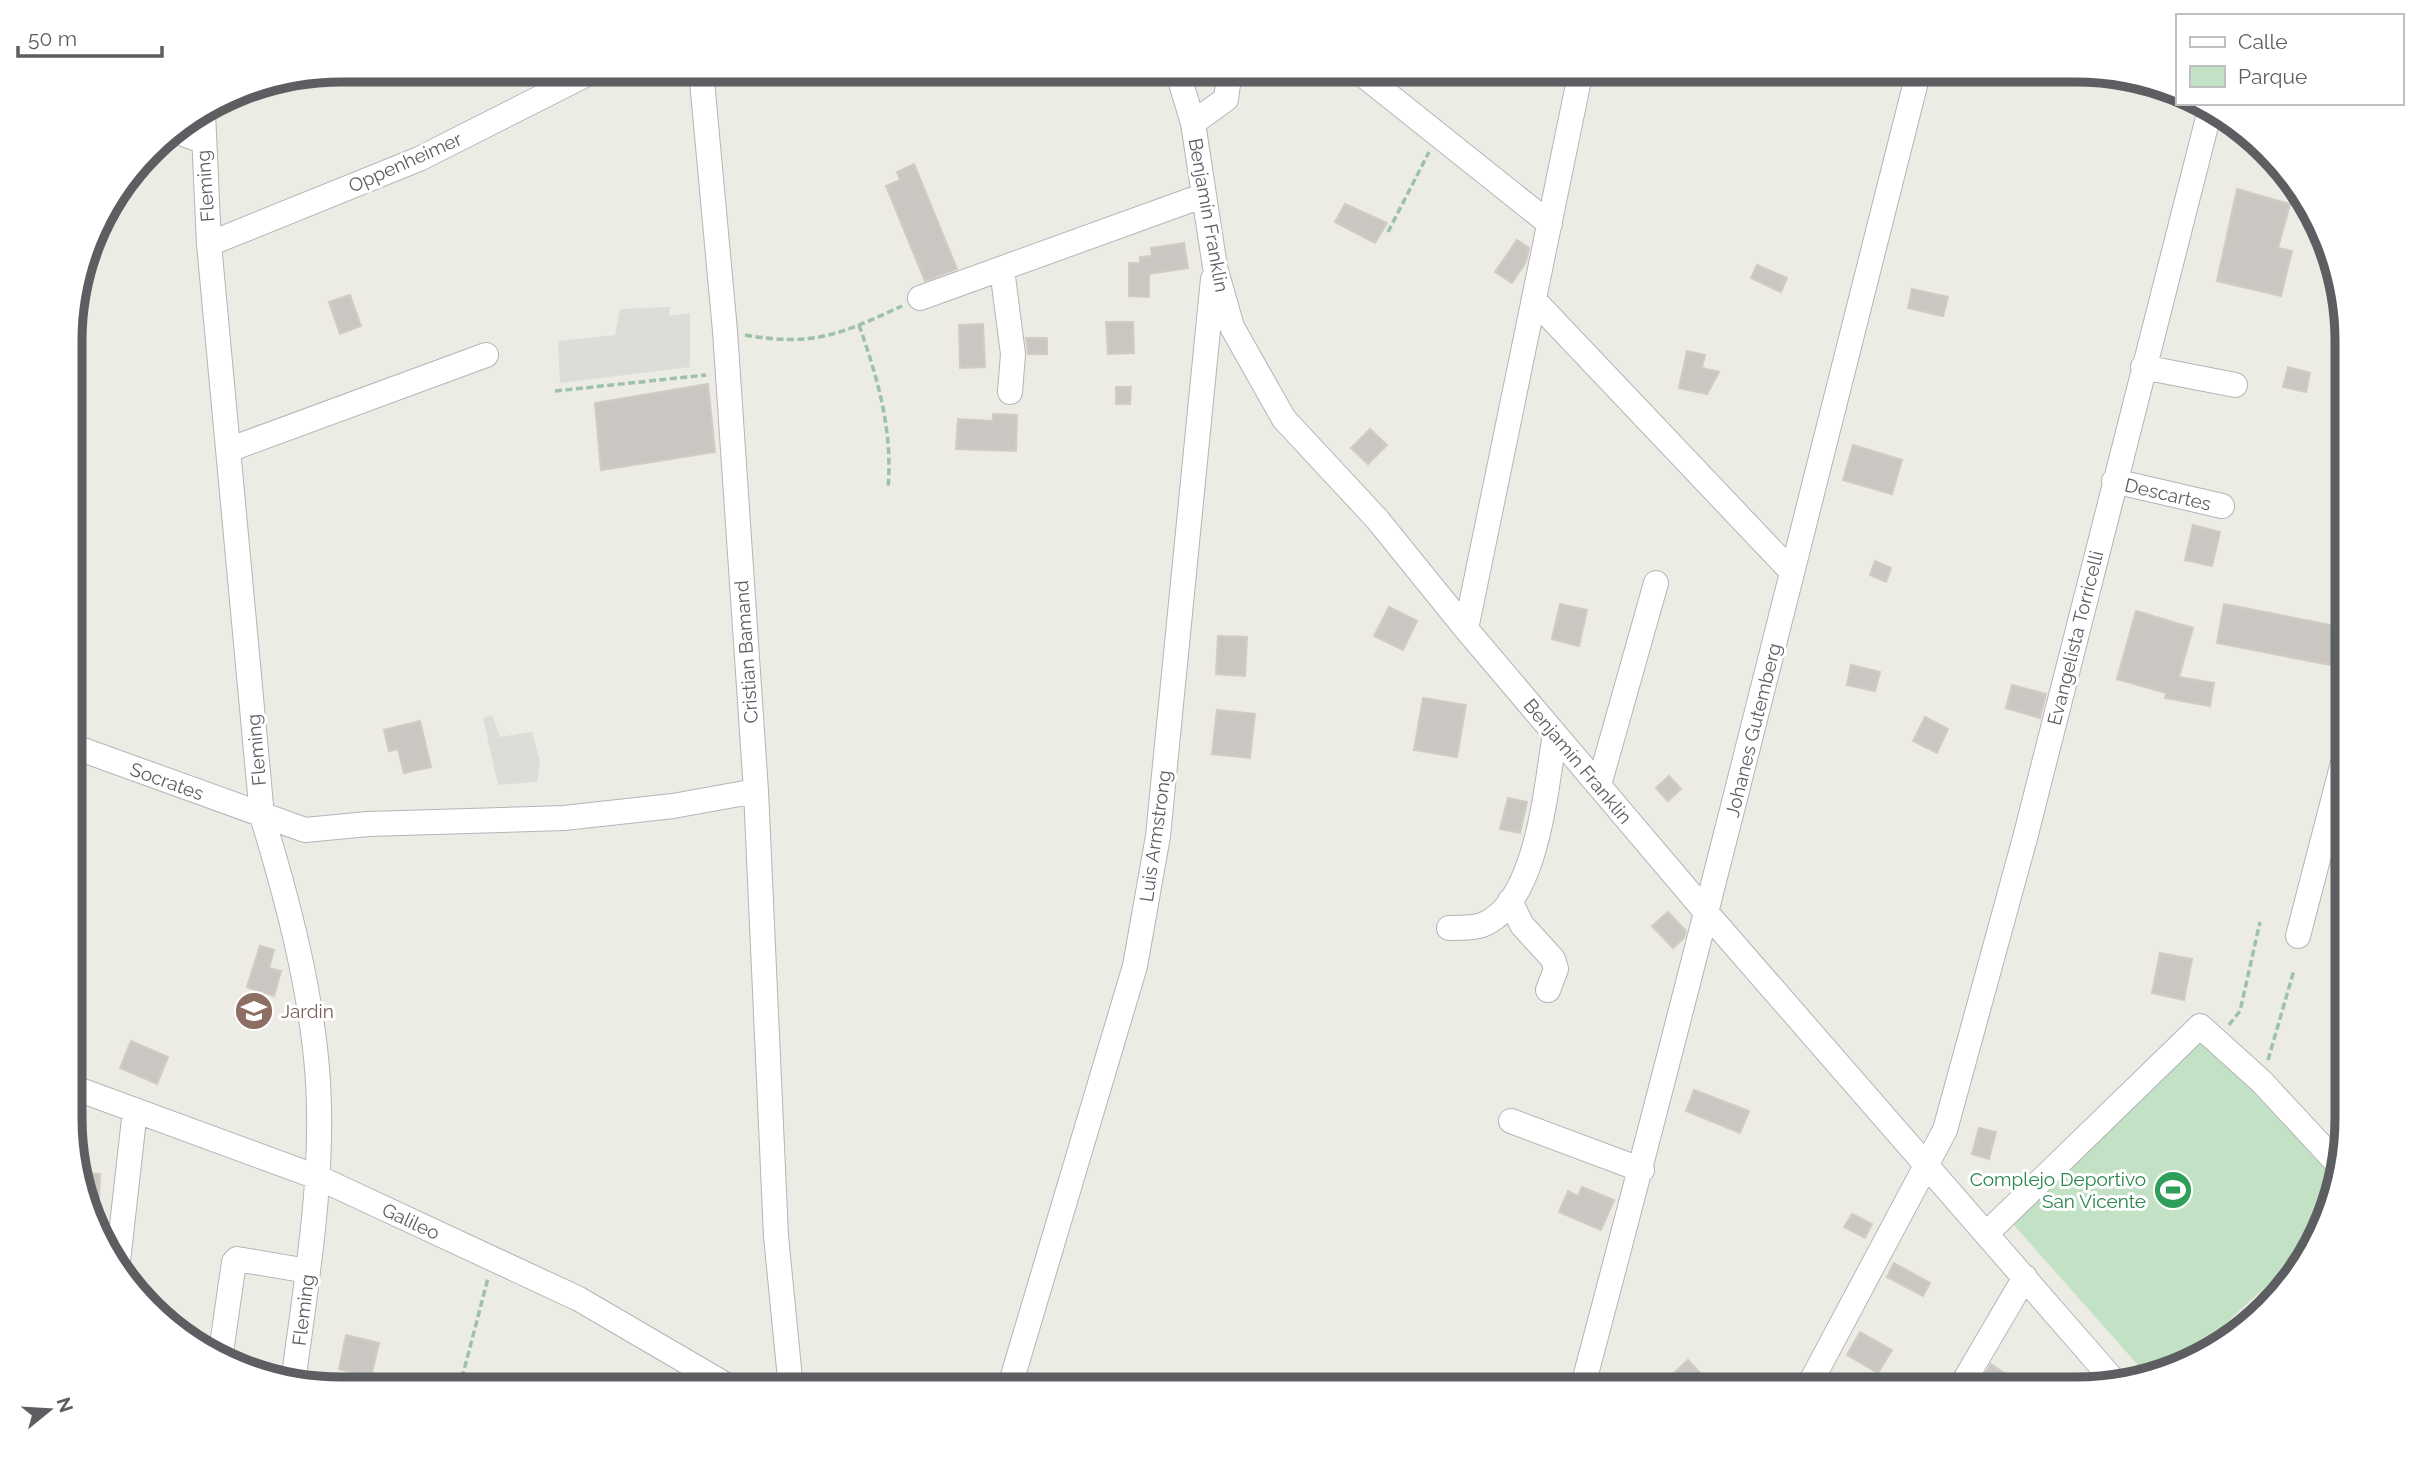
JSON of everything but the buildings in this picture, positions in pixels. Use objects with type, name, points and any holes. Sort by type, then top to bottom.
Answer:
[{"type":"street","name":"Oppenheimer","points":[[209,244],[419,159],[571,82]]},
{"type":"street","name":"Cristian Bamand","points":[[702,82],[724,331],[756,791],[776,1236],[790,1377]]},
{"type":"street","name":"Benjamín Franklin","points":[[1181,82],[1193,123],[1202,196],[1215,267],[1232,327],[1284,419],[1377,520],[1705,911],[2109,1375]]},
{"type":"street","points":[[1193,123],[1226,99],[1228,82]]},
{"type":"street","points":[[1372,82],[1550,225]]},
{"type":"street","points":[[1466,629],[1579,82]]},
{"type":"street","name":"Johanes Gutemberg","points":[[1585,1377],[1642,1170],[1705,911],[1761,705],[1791,571],[1916,82]]},
{"type":"street","name":"Evangelista Torricelli","points":[[1813,1377],[1945,1130],[2025,838],[2208,119]]},
{"type":"street","name":"Fleming","points":[[203,123],[209,244],[262,817],[278,869],[312,1021],[318,1083],[317,1177],[294,1373]]},
{"type":"street","points":[[185,135],[202,141]]},
{"type":"street","points":[[920,298],[1202,196]]},
{"type":"street","name":"Luis Armstrong","points":[[1013,1377],[1137,953],[1158,836],[1215,267]]},
{"type":"street","points":[[1002,269],[1013,354],[1010,392]]},
{"type":"street","points":[[1534,300],[1791,571]]},
{"type":"street","points":[[228,450],[486,355]]},
{"type":"street","points":[[2143,367],[2235,385]]},
{"type":"street","name":"Descartes","points":[[2114,481],[2222,506]]},
{"type":"street","points":[[1599,785],[1656,583]]},
{"type":"street","points":[[1449,928],[1483,924],[1510,901],[1535,847],[1555,734]]},
{"type":"street","name":"Socrates","points":[[82,750],[262,817],[305,830],[368,824],[564,818],[673,806],[756,791]]},
{"type":"street","points":[[2298,936],[2335,793]]},
{"type":"street","points":[[1510,901],[1522,925],[1553,958],[1556,969],[1548,990]]},
{"type":"street","points":[[1987,1233],[2197,1027],[2202,1027],[2262,1082],[2332,1157]]},
{"type":"street","name":"Galileo","points":[[82,1091],[317,1177],[579,1299],[712,1377]]},
{"type":"street","points":[[119,1250],[135,1110]]},
{"type":"street","points":[[1511,1121],[1642,1170]]},
{"type":"street","points":[[222,1347],[234,1262],[237,1259],[308,1272]]},
{"type":"street","points":[[1965,1377],[2025,1276]]},
{"type":"path","points":[[1388,232],[1421,172],[1436,134]]},
{"type":"path","points":[[724,331],[777,341],[822,339],[920,298]]},
{"type":"path","points":[[859,325],[886,418],[890,465],[888,488]]},
{"type":"path","points":[[555,391],[726,372]]},
{"type":"path","points":[[2215,1039],[2239,1011],[2260,922]]},
{"type":"path","points":[[2262,1082],[2294,970]]},
{"type":"path","points":[[462,1377],[493,1259]]},
{"type":"shaded area","points":[[670,307],[669,316],[690,313],[690,367],[560,383],[558,341],[615,335],[620,309]]},
{"type":"shaded area","points":[[492,715],[500,737],[532,732],[540,762],[537,782],[498,785],[483,718]]},
{"type":"green space","name":"Complejo Deportivo San Vicente","points":[[2195,1022],[2330,1168],[2315,1217],[2288,1266],[2207,1341],[2175,1357],[2141,1368],[1998,1207]]},
{"type":"place","name":"Jardin","points":[[254,1011]]},
{"type":"place","name":"Complejo Deportivo San Vicente","points":[[2173,1190]]}]
